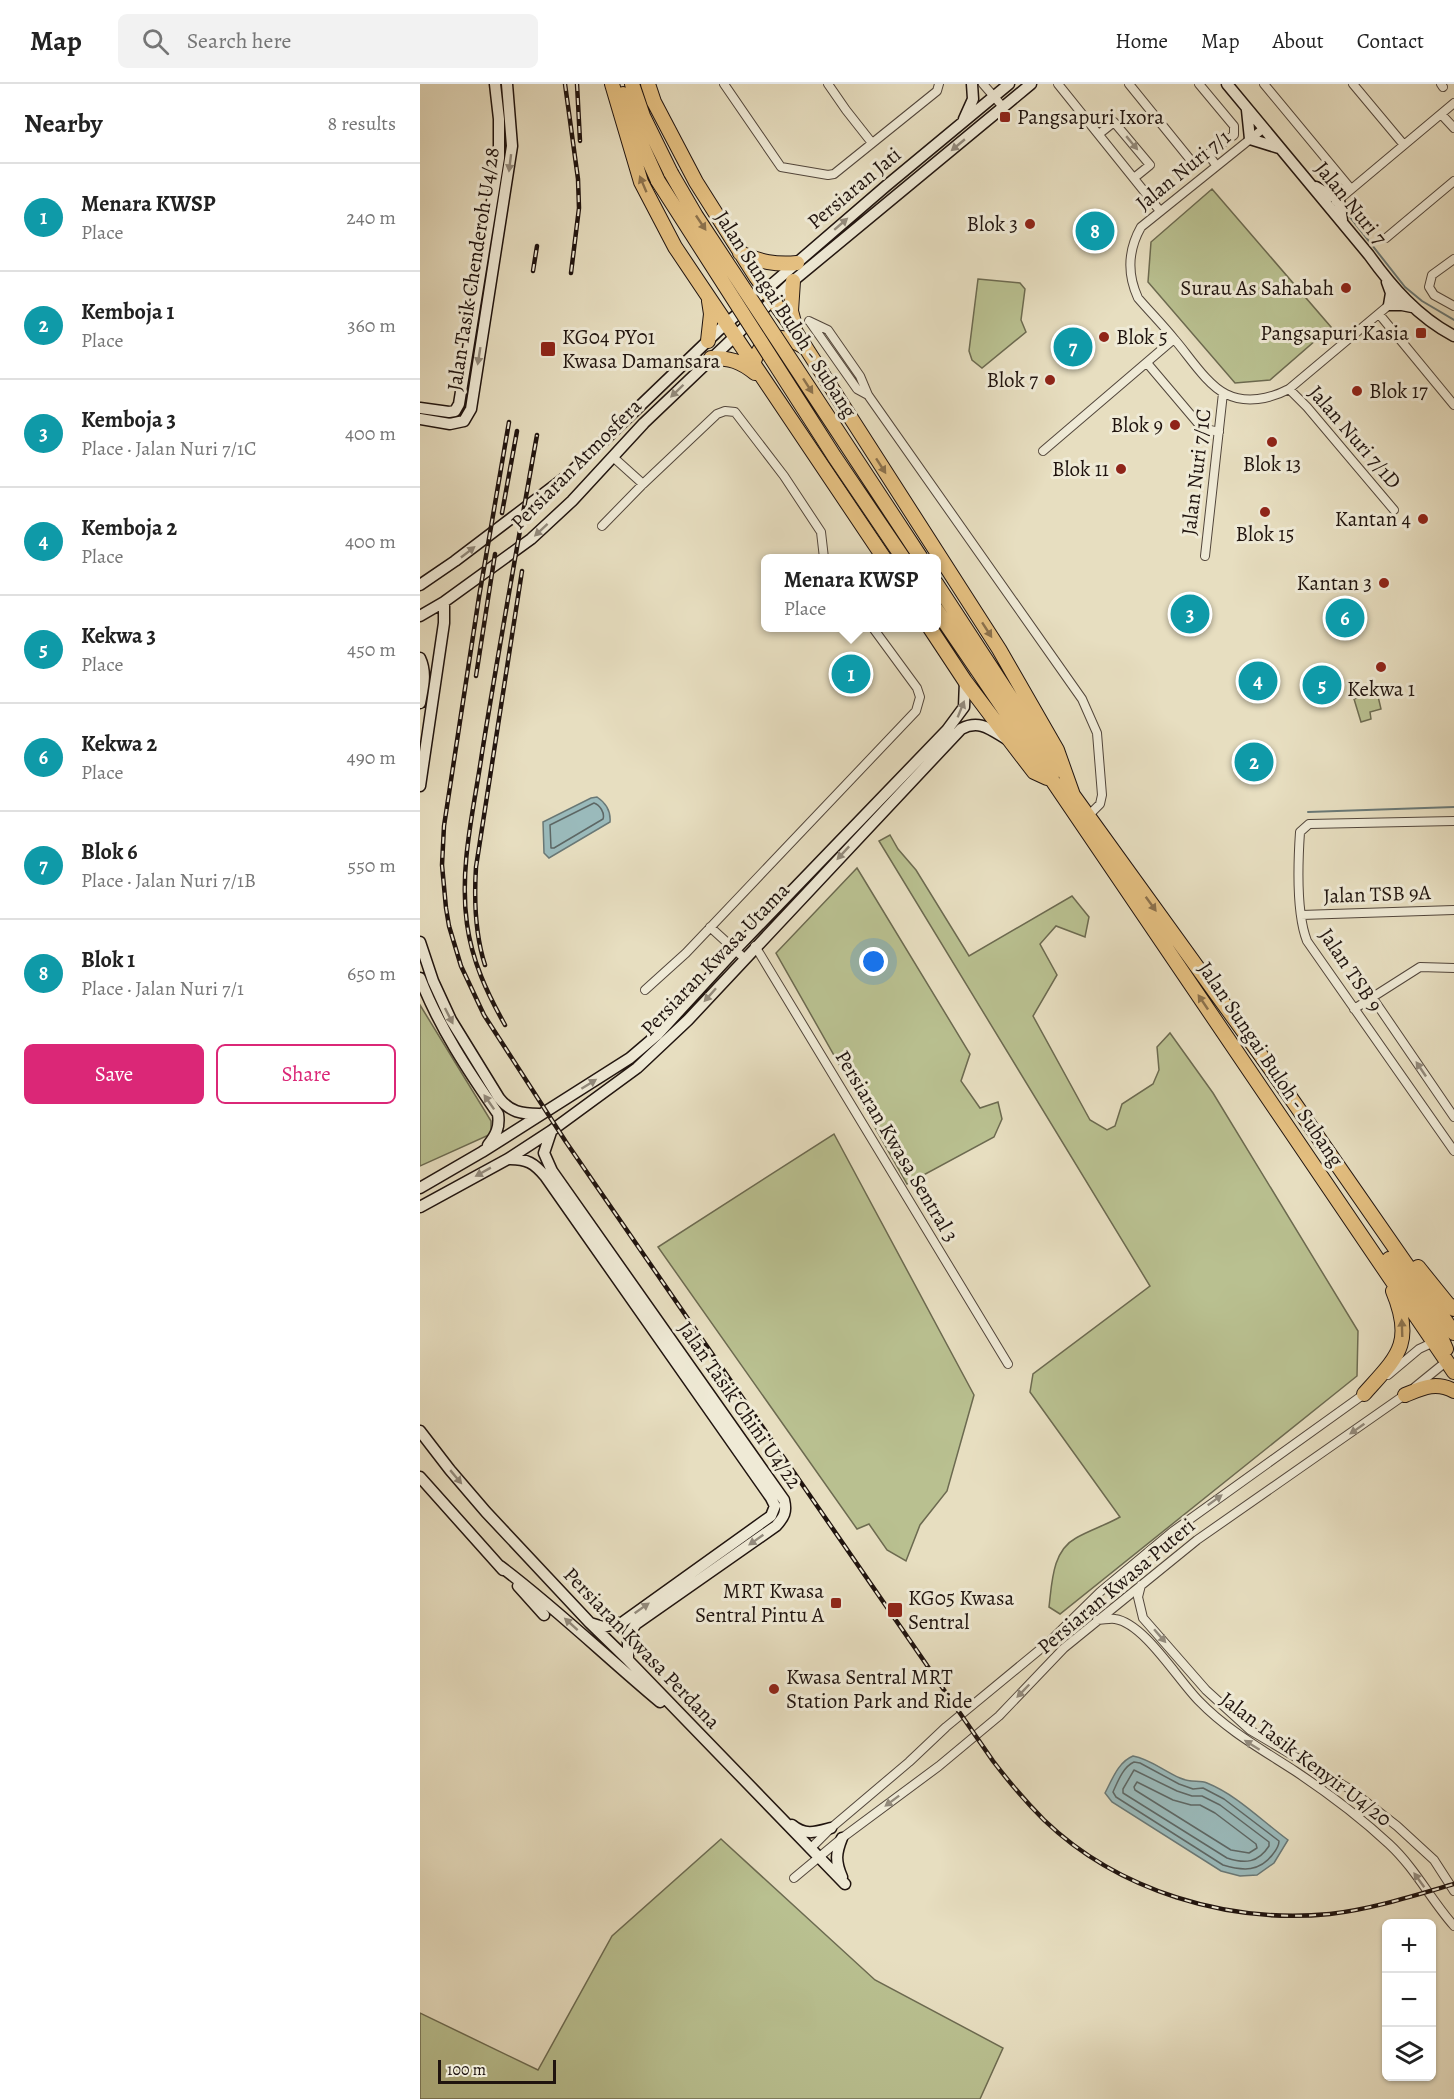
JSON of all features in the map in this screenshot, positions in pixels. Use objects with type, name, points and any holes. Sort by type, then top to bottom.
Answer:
[{"type":"highway","points":[[612,84],[641,182],[675,247],[881,554]]},
{"type":"highway","name":"Jalan Sungai Buloh - Subang","points":[[620,84],[640,141],[658,181],[809,417],[900,554]]},
{"type":"highway","name":"Jalan Sungai Buloh - Subang","points":[[632,84],[648,126],[671,173],[696,216],[918,554]]},
{"type":"highway","name":"Jalan Sungai Buloh - Subang","points":[[648,84],[654,102],[696,182],[938,554]]},
{"type":"highway","points":[[705,292],[721,290],[731,284],[738,271],[741,253],[763,262],[797,263]]},
{"type":"highway","name":"Jalan Sungai Buloh - Subang","points":[[794,281],[791,311],[797,334]]},
{"type":"highway","points":[[705,292],[711,314],[708,341]]},
{"type":"highway","points":[[753,364],[758,349],[764,342],[774,338],[783,337],[806,348]]},
{"type":"highway","points":[[711,358],[738,360],[765,381]]},
{"type":"highway","name":"Jalan Sungai Buloh - Subang","points":[[941,559],[999,649],[1057,750],[1073,795]]},
{"type":"highway","name":"Jalan Sungai Buloh - Subang","points":[[941,591],[1032,741],[1051,781],[1450,1367]]},
{"type":"highway","name":"Jalan Sungai Buloh - Subang","points":[[941,616],[1270,1068],[1454,1333]]},
{"type":"highway","name":"Jalan Sungai Buloh - Subang","points":[[933,632],[965,681],[1034,772],[1051,781]]},
{"type":"highway","points":[[1228,1011],[1230,1023],[1436,1326],[1450,1367]]},
{"type":"highway","points":[[1359,1198],[1371,1204],[1433,1286],[1454,1309]]},
{"type":"highway","points":[[1364,1394],[1395,1359],[1401,1347],[1403,1333],[1400,1310],[1385,1270]]},
{"type":"highway","points":[[1405,1395],[1429,1385],[1443,1386],[1454,1391]]},
{"type":"street","name":"Jalan Tasik Chenderoh U4/28","points":[[455,411],[459,404],[499,158],[499,119],[495,84]]},
{"type":"street","name":"Jalan Tasik Chenderoh U4/28","points":[[464,422],[471,409],[508,176],[512,136],[507,84]]},
{"type":"street","points":[[725,84],[781,167],[828,175],[834,174],[937,91],[939,84]]},
{"type":"street","points":[[828,84],[873,143]]},
{"type":"street","points":[[961,124],[973,99],[972,84]]},
{"type":"street","points":[[983,84],[1003,108]]},
{"type":"street","name":"Persiaran Jati","points":[[769,295],[797,263],[1009,84]]},
{"type":"street","name":"Persiaran Jati","points":[[726,324],[794,281],[1031,84]]},
{"type":"street","points":[[1058,84],[1160,211]]},
{"type":"street","name":"Jalan Nuri 7","points":[[1227,84],[1401,295],[1432,323],[1454,336]]},
{"type":"street","points":[[1353,84],[1404,145]]},
{"type":"street","points":[[1266,85],[1351,189]]},
{"type":"street","points":[[1131,86],[1196,164],[1234,135],[1234,126],[1201,86]]},
{"type":"street","points":[[1330,207],[1454,103]]},
{"type":"street","points":[[1246,107],[1250,139],[1282,150]]},
{"type":"street","points":[[1441,114],[1454,128]]},
{"type":"street","points":[[1099,134],[1114,122],[1150,165],[1134,178]]},
{"type":"street","name":"Jalan Nuri 7/1","points":[[1223,393],[1206,377],[1138,298],[1131,284],[1132,245],[1141,227],[1264,128]]},
{"type":"street","points":[[1208,154],[1216,165]]},
{"type":"street","points":[[1308,181],[1339,200],[1343,223]]},
{"type":"street","points":[[1386,238],[1454,181]]},
{"type":"street","points":[[1454,259],[1432,275],[1429,287],[1434,296],[1454,306]]},
{"type":"street","points":[[1387,279],[1391,293],[1389,305]]},
{"type":"street","name":"Persiaran Atmosfera","points":[[420,616],[444,602],[531,539],[572,501],[644,423],[735,336],[769,295]]},
{"type":"street","points":[[1223,393],[1233,397],[1254,399],[1278,395],[1289,389],[1401,295]]},
{"type":"street","points":[[1389,305],[1402,304],[1416,308]]},
{"type":"street","points":[[1379,314],[1454,405]]},
{"type":"street","points":[[868,395],[857,389],[809,321],[828,330],[860,376],[868,395],[1087,708],[1097,733],[1101,795],[1100,804],[1088,816]]},
{"type":"street","name":"Persiaran Atmosfera","points":[[420,585],[456,561],[567,476],[726,324]]},
{"type":"street","points":[[1043,451],[1174,339]]},
{"type":"street","points":[[1147,363],[1202,428],[1219,432]]},
{"type":"street","name":"Jalan Nuri 7/1D","points":[[1289,389],[1394,510]]},
{"type":"street","name":"Jalan Nuri 7/1C","points":[[1205,556],[1223,393]]},
{"type":"street","points":[[420,408],[455,411],[464,422]]},
{"type":"street","points":[[602,526],[717,414],[725,411],[735,412],[784,476],[821,531],[824,554]]},
{"type":"street","points":[[420,419],[450,423],[464,422]]},
{"type":"street","points":[[613,457],[643,484]]},
{"type":"street","points":[[420,786],[444,623],[444,602]]},
{"type":"street","points":[[645,990],[665,974],[916,711],[920,697],[916,688],[877,632]]},
{"type":"street","points":[[420,658],[425,679],[420,703]]},
{"type":"street","name":"Persiaran Kwasa Utama","points":[[420,1188],[482,1152],[630,1058],[657,1035],[735,950],[947,730],[964,707],[965,681]]},
{"type":"street","name":"Persiaran Kwasa Utama","points":[[420,1208],[508,1159],[551,1131],[637,1068],[688,1020],[961,729],[969,725],[984,725],[1011,742]]},
{"type":"street","name":"Jalan TSB 9","points":[[1454,821],[1309,824],[1300,832],[1299,848],[1300,915],[1307,941],[1454,1151]]},
{"type":"street","name":"Jalan TSB 9A","points":[[1300,915],[1454,910]]},
{"type":"street","points":[[710,927],[744,958]]},
{"type":"street","points":[[420,942],[433,981],[451,1020],[499,1098],[507,1107],[516,1112],[539,1114]]},
{"type":"street","name":"Persiaran Kwasa Sentral 3","points":[[755,946],[1008,1364]]},
{"type":"street","points":[[1354,1009],[1420,968],[1454,968]]},
{"type":"street","points":[[420,978],[432,1007],[498,1114],[496,1135],[482,1152]]},
{"type":"street","points":[[1372,997],[1454,1117]]},
{"type":"street","name":"Jalan Tasik Chini U4/22","points":[[551,1131],[544,1153],[552,1170],[784,1500],[787,1509],[784,1517],[776,1526],[636,1624],[628,1635],[628,1660]]},
{"type":"street","name":"Jalan Tasik Chini U4/22","points":[[508,1159],[524,1159],[532,1162],[545,1176],[775,1506],[771,1516],[623,1622],[603,1626],[590,1623]]},
{"type":"street","name":"Persiaran Kwasa Puteri","points":[[810,1849],[946,1727],[1049,1642],[1100,1592],[1172,1532],[1364,1394],[1419,1349],[1434,1342]]},
{"type":"street","name":"Persiaran Kwasa Puteri","points":[[794,1878],[842,1838],[939,1766],[999,1716],[1064,1648],[1197,1540],[1405,1395],[1450,1367]]},
{"type":"street","name":"Persiaran Kwasa Perdana","points":[[420,1431],[486,1512],[590,1623],[845,1884],[837,1866],[836,1853],[842,1838]]},
{"type":"street","points":[[420,1477],[544,1615]]},
{"type":"street","points":[[775,1506],[787,1509]]},
{"type":"street","points":[[500,1566],[695,1731]]},
{"type":"street","name":"Jalan Tasik Kenyir U4/20","points":[[1141,1585],[1138,1597],[1143,1618],[1214,1698],[1250,1730],[1348,1788],[1397,1826],[1434,1860],[1454,1891]]},
{"type":"street","name":"Jalan Tasik Kenyir U4/20","points":[[1097,1620],[1114,1618],[1143,1634],[1199,1701],[1223,1723],[1242,1739],[1295,1771],[1356,1814],[1391,1846],[1418,1876],[1438,1908],[1454,1926]]},
{"type":"street","points":[[772,1810],[798,1830],[811,1833],[831,1828]]},
{"type":"green space","points":[[1212,189],[1331,327],[1270,380],[1235,383],[1148,282],[1151,242]]},
{"type":"green space","points":[[978,279],[1020,283],[1025,289],[1021,320],[1026,332],[982,368],[972,360],[969,351]]},
{"type":"green space","points":[[1377,692],[1381,709],[1370,712],[1371,719],[1361,722],[1354,699]]},
{"type":"green space","points":[[890,835],[898,849],[916,870],[969,956],[1072,896],[1089,917],[1085,937],[1056,926],[1040,944],[1057,975],[1033,1016],[1090,1120],[1107,1130],[1115,1126],[1122,1104],[1153,1084],[1159,1070],[1157,1047],[1170,1033],[1213,1093],[1358,1331],[1357,1376],[1060,1614],[1049,1607],[1055,1568],[1062,1551],[1076,1538],[1120,1517],[1030,1392],[1033,1374],[1150,1286],[879,841]]},
{"type":"green space","points":[[857,868],[970,1054],[961,1081],[980,1108],[998,1102],[1002,1119],[994,1137],[907,1184],[776,953]]},
{"type":"green space","points":[[420,1005],[491,1121],[491,1134],[420,1166]]},
{"type":"green space","points":[[834,1134],[974,1395],[947,1491],[920,1525],[906,1561],[887,1550],[869,1524],[857,1529],[658,1247]]},
{"type":"green space","points":[[721,1839],[875,1980],[1003,2048],[980,2099],[420,2099],[420,2013],[538,2070],[612,1936]]},
{"type":"water","points":[[597,797],[607,808],[610,822],[549,858],[544,853],[543,822]]},
{"type":"water","points":[[1133,1756],[1151,1762],[1184,1780],[1207,1783],[1218,1788],[1249,1809],[1288,1840],[1274,1863],[1257,1875],[1240,1876],[1221,1871],[1112,1802],[1105,1793],[1119,1767]]},
{"type":"waterway","points":[[1346,212],[1405,287],[1422,301],[1454,320]]},
{"type":"waterway","points":[[1308,812],[1454,807]]},
{"type":"railway","points":[[565,84],[578,179],[579,208],[571,273]]},
{"type":"railway","points":[[577,84],[580,141]]},
{"type":"railway","points":[[533,271],[537,246]]},
{"type":"railway","points":[[509,422],[479,597],[444,826],[442,865],[449,926],[461,966],[484,1015],[566,1142],[993,1761],[1037,1813],[1073,1845],[1140,1884],[1176,1897],[1253,1914],[1291,1916],[1346,1912],[1392,1902],[1454,1884]]},
{"type":"railway","points":[[502,513],[517,431]]},
{"type":"railway","points":[[505,1025],[486,989],[469,938],[465,903],[466,860],[537,435]]},
{"type":"railway","points":[[476,676],[495,554]]},
{"type":"railway","points":[[485,965],[476,916],[476,867],[522,571]]},
{"type":"place","name":"Pangsapuri Ixora","points":[[1005,117]]},
{"type":"place","name":"Blok 3","points":[[1030,224]]},
{"type":"place","name":"Blok 1","points":[[1095,231]]},
{"type":"place","name":"Surau As Sahabah","points":[[1346,288]]},
{"type":"place","name":"Pangsapuri Kasia","points":[[1421,333]]},
{"type":"place","name":"Blok 5","points":[[1104,337]]},
{"type":"place","name":"Blok 6","points":[[1073,347]]},
{"type":"place","name":"KG04 PY01 Kwasa Damansara","points":[[548,349]]},
{"type":"place","name":"Blok 7","points":[[1050,380]]},
{"type":"place","name":"Blok 17","points":[[1357,391]]},
{"type":"place","name":"Blok 9","points":[[1175,425]]},
{"type":"place","name":"Blok 13","points":[[1272,442]]},
{"type":"place","name":"Blok 11","points":[[1121,469]]},
{"type":"place","name":"Blok 15","points":[[1265,512]]},
{"type":"place","name":"Kantan 4","points":[[1423,519]]},
{"type":"place","name":"Kantan 3","points":[[1384,583]]},
{"type":"place","name":"Kemboja 3","points":[[1190,614]]},
{"type":"place","name":"Kekwa 2","points":[[1345,618]]},
{"type":"place","name":"Kekwa 1","points":[[1381,667]]},
{"type":"place","name":"Menara KWSP","points":[[851,674]]},
{"type":"place","name":"Kemboja 2","points":[[1258,681]]},
{"type":"place","name":"Kekwa 3","points":[[1322,685]]},
{"type":"place","name":"Kemboja 1","points":[[1254,762]]},
{"type":"place","name":"MRT Kwasa Sentral Pintu A","points":[[836,1603]]},
{"type":"place","name":"KG05 Kwasa Sentral","points":[[895,1610]]},
{"type":"place","name":"Kwasa Sentral MRT Station Park and Ride","points":[[774,1689]]}]
